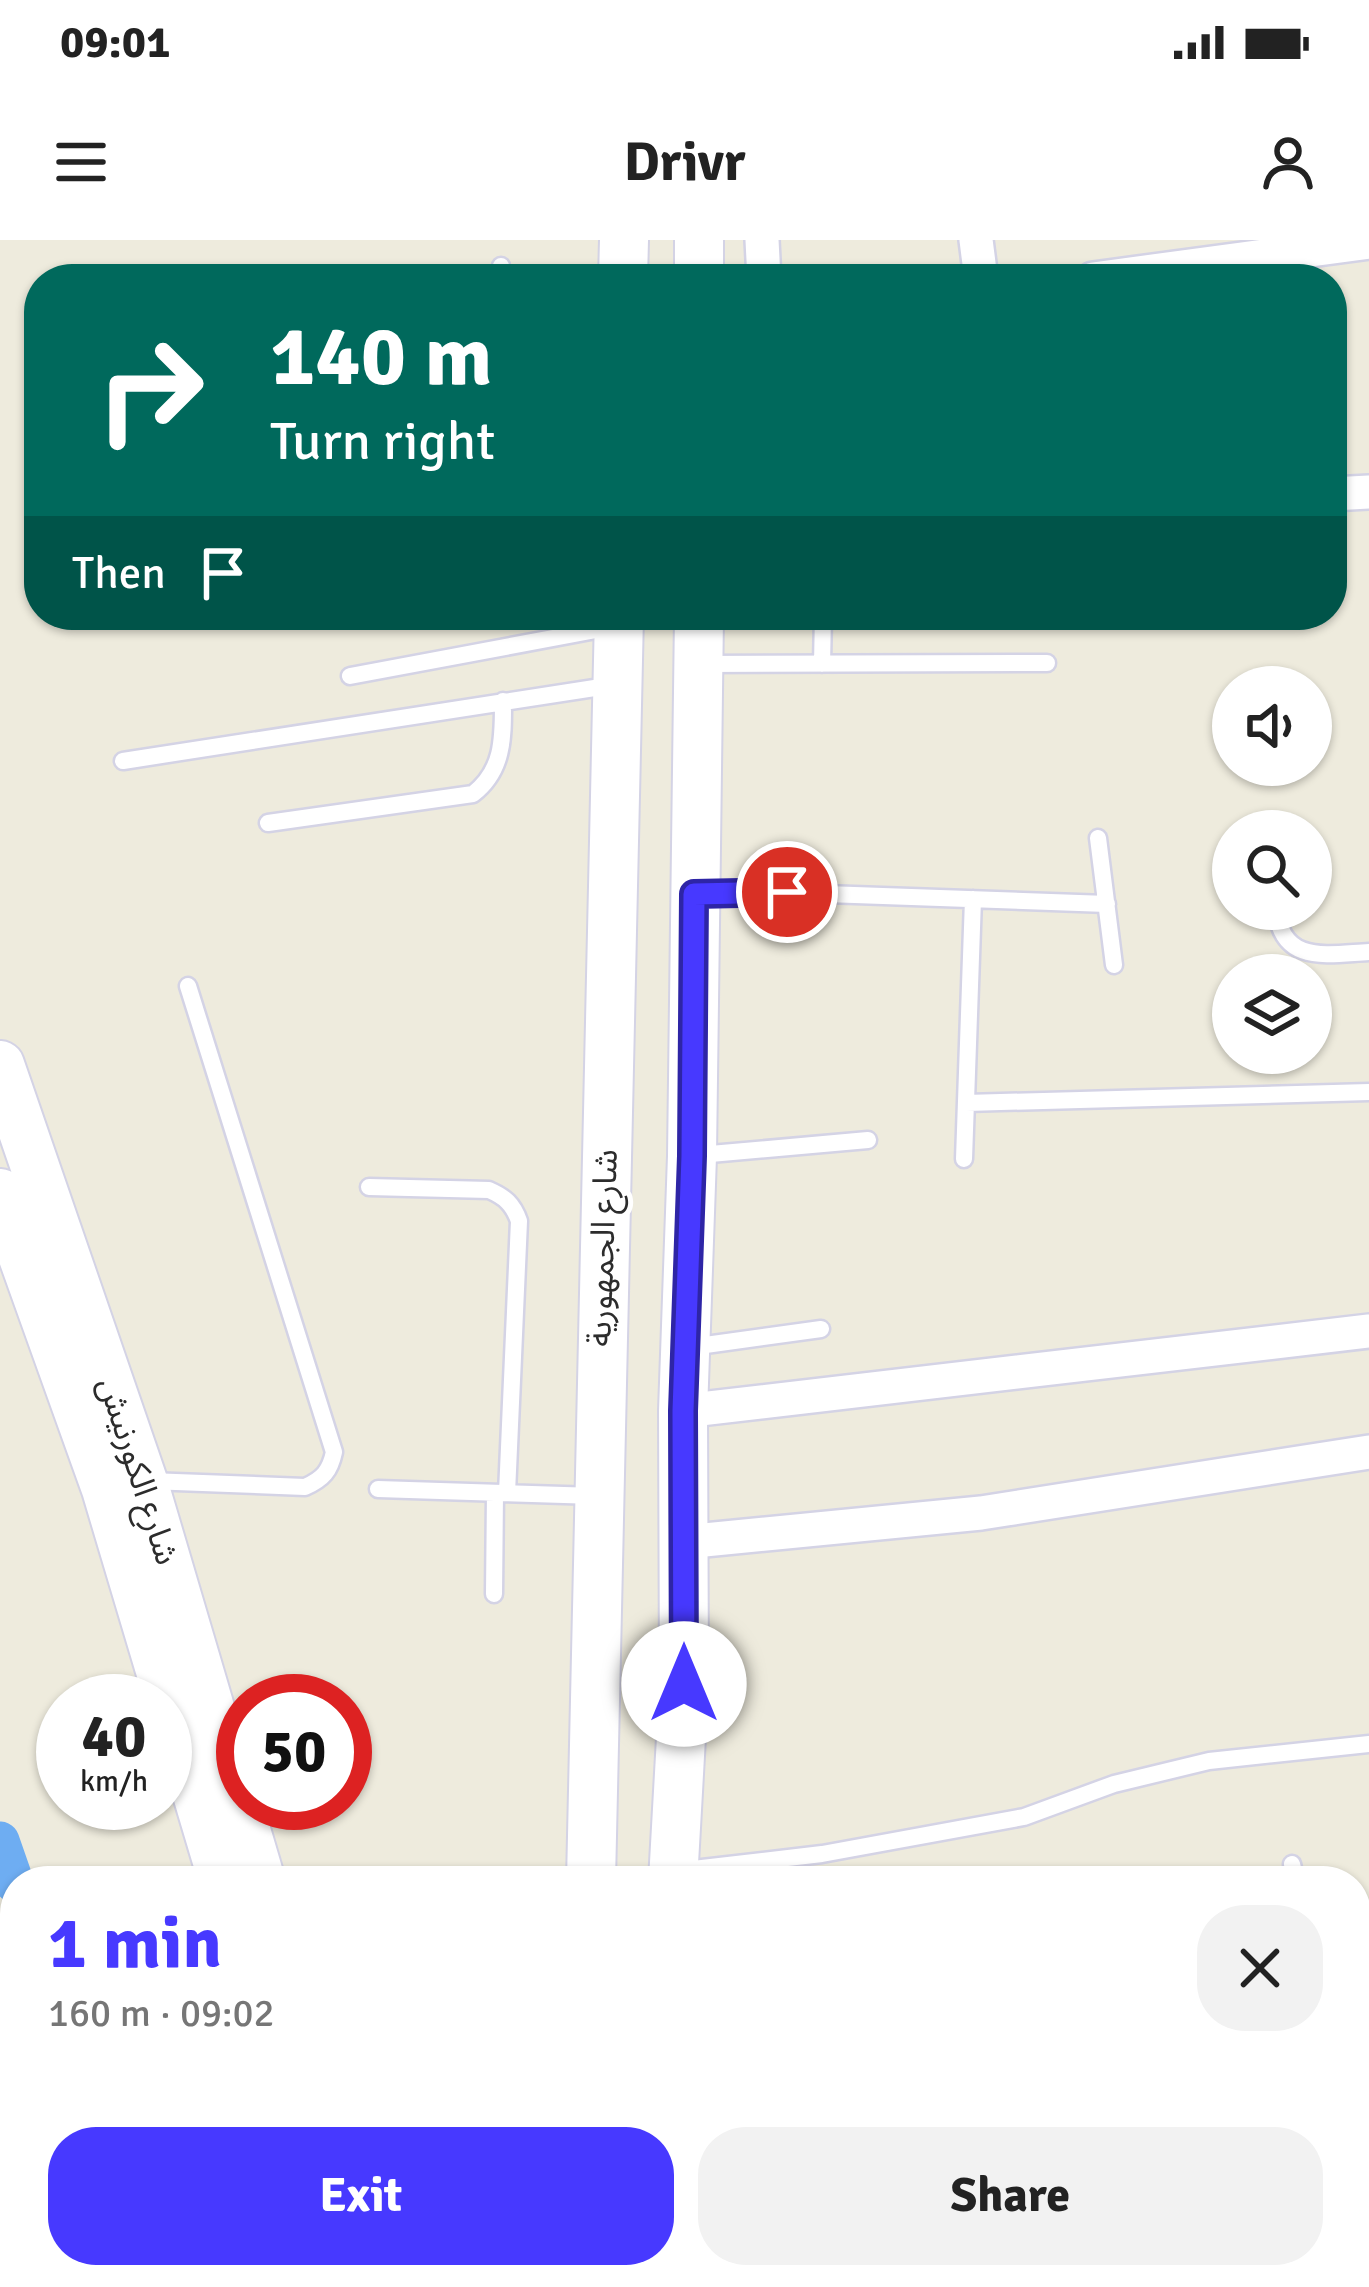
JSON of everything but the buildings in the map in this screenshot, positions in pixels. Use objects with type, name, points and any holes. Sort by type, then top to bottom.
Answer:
[{"type":"main road","name":"شارع الجمهورية","points":[[591,1866],[619,630]]},
{"type":"main road","points":[[675,1866],[684,1684],[683,1411],[692,1156],[698,630]]},
{"type":"main road","name":"شارع الكورنيش","points":[[0,1065],[142,1480],[257,1866]]},
{"type":"main road","name":"شارع الكورنيش","points":[[0,1193],[106,1489],[219,1866]]},
{"type":"street","points":[[1252,264],[1369,242]]},
{"type":"street","points":[[683,1411],[1369,1330]]},
{"type":"street","points":[[685,1542],[981,1514],[1369,1452]]},
{"type":"lane","points":[[350,676],[575,630]]},
{"type":"lane","points":[[822,664],[823,630]]},
{"type":"lane","points":[[695,664],[1047,663]]},
{"type":"lane","points":[[123,761],[618,685]]},
{"type":"lane","points":[[268,823],[473,794],[497,768],[503,700]]},
{"type":"lane","points":[[1098,838],[1114,965]]},
{"type":"lane","points":[[694,894],[741,891],[1107,904]]},
{"type":"lane","points":[[964,1159],[973,899]]},
{"type":"lane","points":[[1280,930],[1295,947],[1321,954],[1369,952]]},
{"type":"lane","points":[[142,1480],[305,1487],[320,1481],[334,1452],[188,986]]},
{"type":"lane","points":[[966,1102],[1369,1092]]},
{"type":"lane","points":[[692,1156],[868,1140]]},
{"type":"lane","points":[[369,1187],[489,1190],[503,1196],[520,1221],[494,1594]]},
{"type":"lane","points":[[684,1348],[821,1329]]},
{"type":"lane","points":[[378,1489],[597,1496]]},
{"type":"lane","points":[[741,1866],[1008,1820],[1114,1784],[1209,1761],[1369,1744]]},
{"type":"waterway","points":[[0,1841],[9,1866]]},
{"type":"route","points":[[684,1684],[683,1411],[694,894],[787,892]]}]
